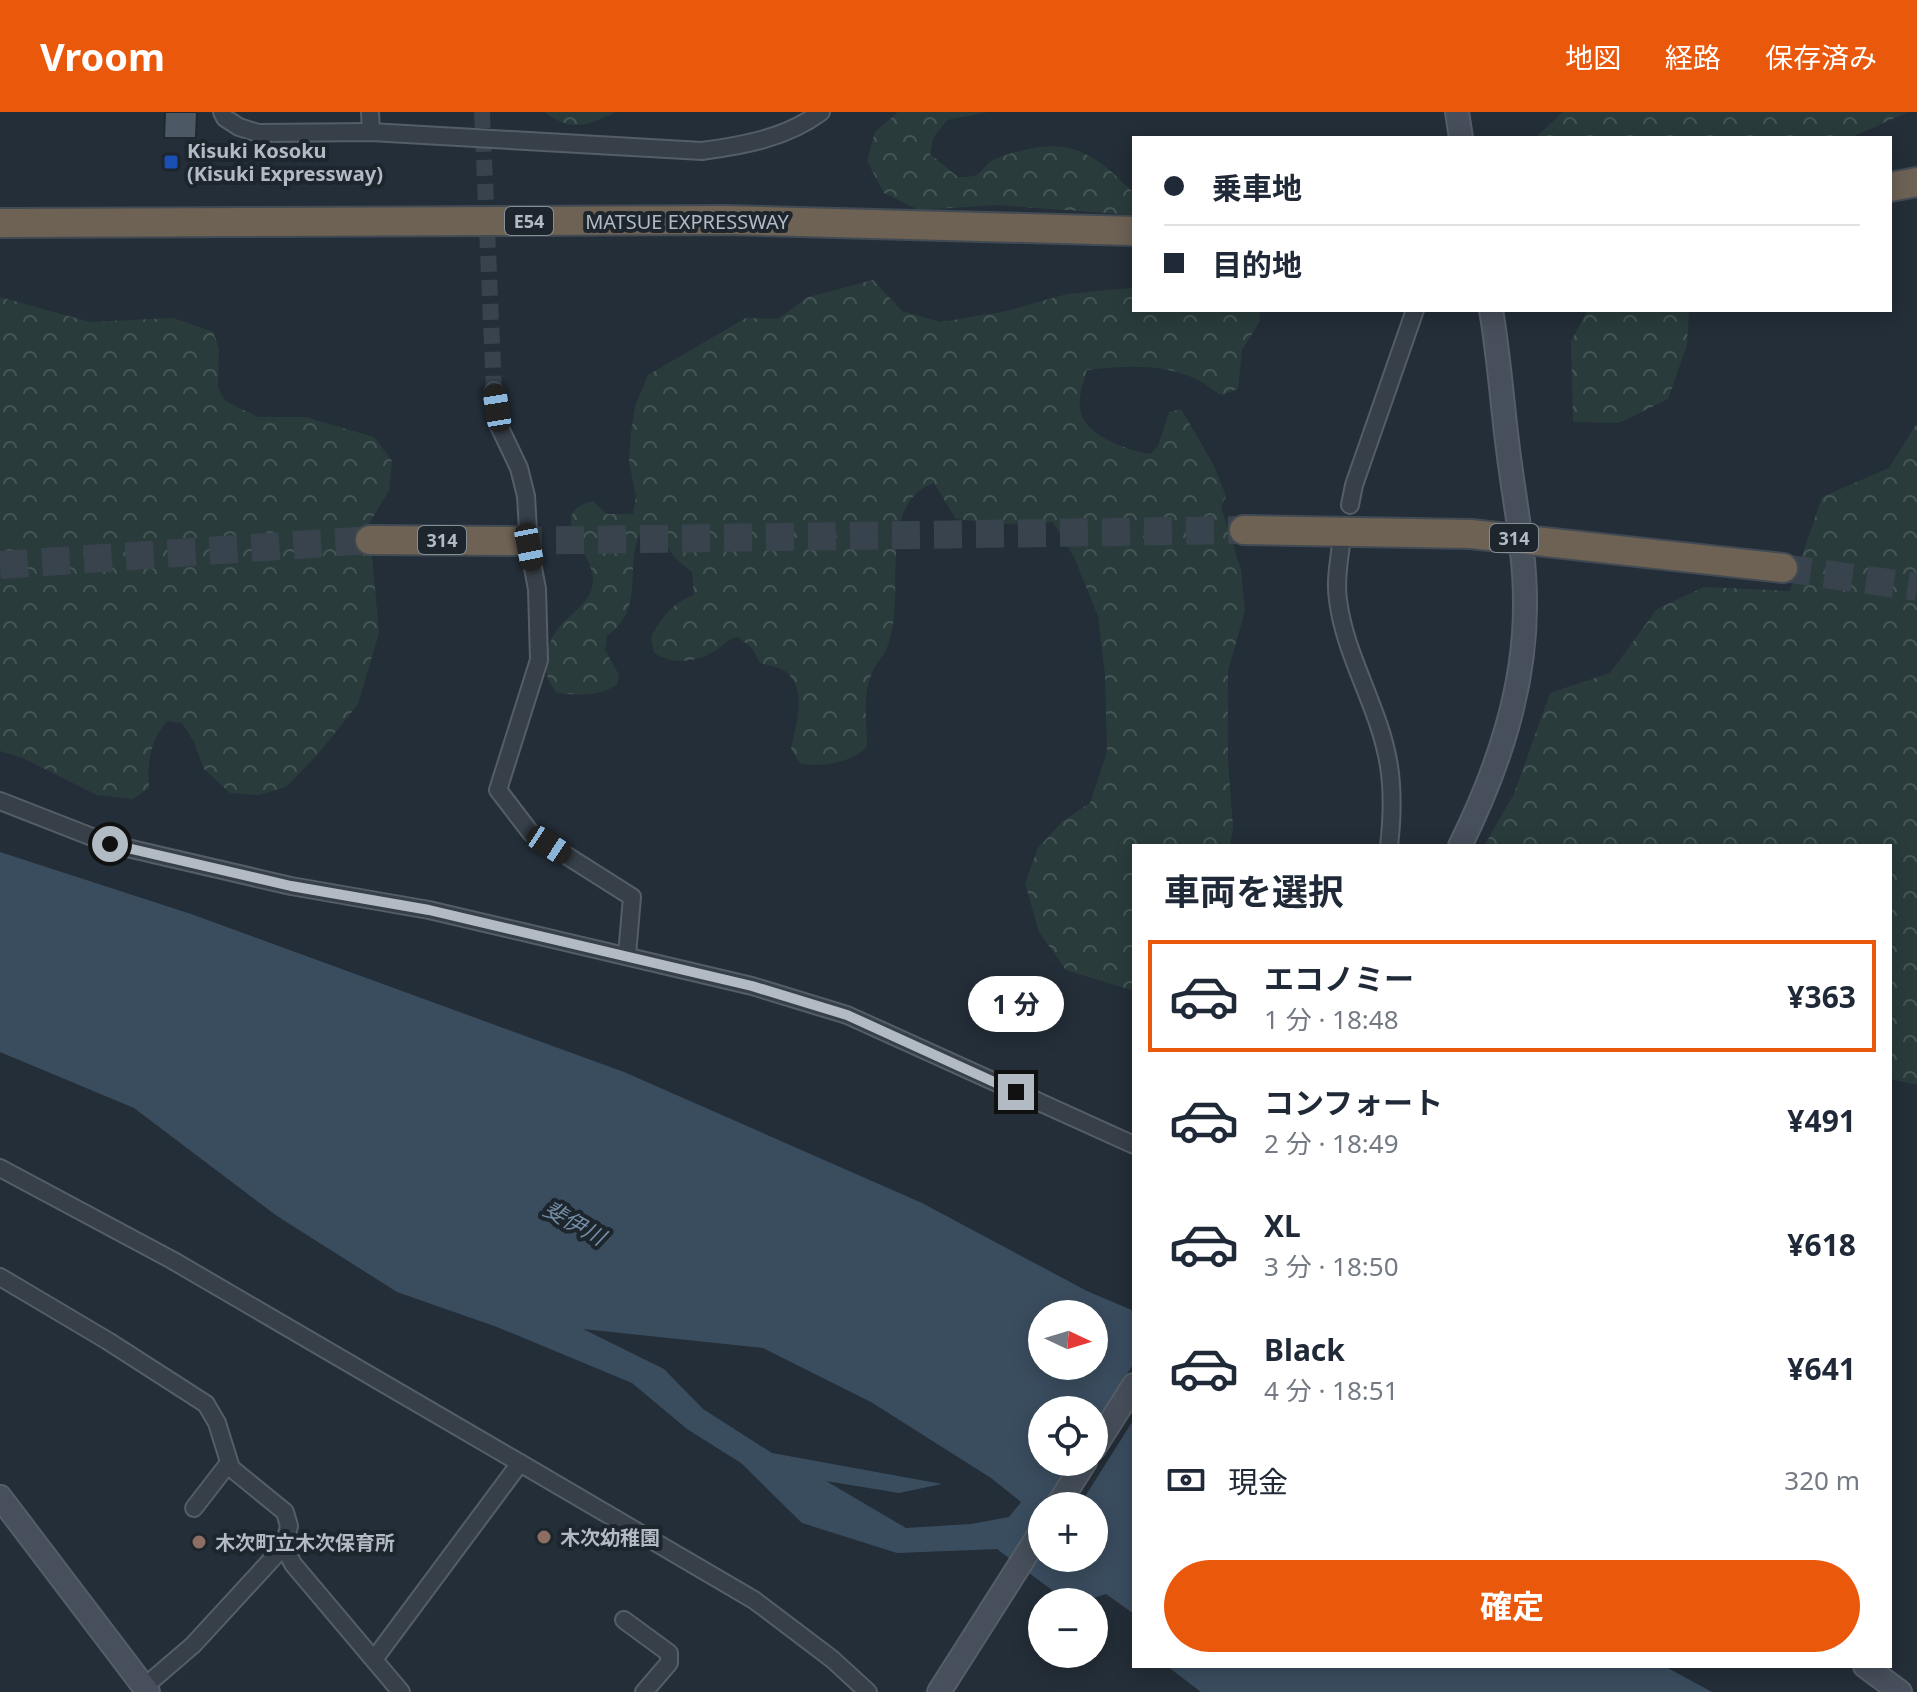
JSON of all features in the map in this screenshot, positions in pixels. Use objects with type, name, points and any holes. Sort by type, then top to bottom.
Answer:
[{"type":"highway","name":"MATSUE EXPRESSWAY","points":[[0,223],[725,220],[1132,231]]},
{"type":"highway","name":"314","points":[[1244,530],[1471,534],[1783,568]]},
{"type":"highway","name":"314","points":[[370,540],[514,541]]},
{"type":"main road","points":[[1457,112],[1461,136]]},
{"type":"main road","points":[[1461,844],[1492,774],[1513,705],[1521,663],[1525,600],[1491,312]]},
{"type":"main road","points":[[1108,1426],[1132,1388]]},
{"type":"main road","points":[[0,1497],[146,1690]]},
{"type":"main road","points":[[939,1692],[1028,1552]]},
{"type":"main road","points":[[1868,1668],[1900,1692]]},
{"type":"street","points":[[222,112],[225,118],[239,127],[258,133],[371,132],[702,151],[740,146],[782,134],[821,112]]},
{"type":"street","points":[[370,112],[371,132]]},
{"type":"street","points":[[1350,505],[1414,312]]},
{"type":"street","points":[[494,391],[499,426],[519,468],[526,496],[529,547],[537,589],[539,660],[498,790],[531,833],[632,897],[627,955]]},
{"type":"street","points":[[1341,544],[1338,600],[1389,764],[1389,844]]},
{"type":"street","points":[[0,801],[110,844],[291,886],[429,910],[752,986],[847,1015],[1132,1144]]},
{"type":"street","points":[[0,1168],[172,1260],[754,1600],[832,1659],[868,1692]]},
{"type":"street","points":[[0,1277],[199,1398],[214,1416],[228,1464],[285,1512],[289,1526],[284,1546],[193,1645],[146,1690]]},
{"type":"street","points":[[375,1658],[520,1463]]},
{"type":"street","points":[[194,1508],[228,1464]]},
{"type":"street","points":[[284,1546],[293,1564],[401,1692]]},
{"type":"street","points":[[624,1620],[669,1653],[669,1663],[644,1692]]},
{"type":"green space","points":[[545,112],[616,112],[572,125],[554,119]]},
{"type":"green space","points":[[898,112],[988,112],[947,120],[933,138],[930,154],[958,177],[974,176],[995,159],[1038,147],[1071,149],[1101,164],[1132,191],[1132,215],[997,205],[919,210],[884,193],[867,161],[875,132]]},
{"type":"green space","points":[[1563,112],[1908,112],[1854,136],[1537,136]]},
{"type":"green space","points":[[873,280],[902,311],[941,322],[1007,311],[1067,294],[1131,288],[1132,312],[1259,312],[1260,321],[1242,350],[1238,389],[1221,395],[1181,373],[1127,367],[1087,370],[1080,395],[1081,414],[1096,433],[1124,447],[1151,454],[1158,446],[1169,412],[1181,409],[1213,464],[1226,496],[1221,507],[1241,570],[1245,611],[1228,670],[1228,761],[1233,827],[1230,844],[1132,844],[1132,990],[1066,970],[1039,932],[1025,883],[1038,848],[1063,821],[1090,803],[1107,752],[1105,674],[1098,616],[1075,559],[1053,522],[1006,524],[956,519],[934,483],[918,492],[907,505],[897,540],[892,630],[867,690],[867,747],[844,760],[827,764],[801,764],[791,749],[798,708],[792,678],[785,671],[760,663],[752,648],[738,637],[697,659],[675,660],[654,653],[651,638],[659,624],[673,607],[694,595],[692,572],[674,556],[663,534],[652,531],[640,533],[630,601],[619,625],[607,636],[605,650],[619,675],[617,685],[580,695],[557,693],[551,685],[546,668],[550,642],[560,626],[589,596],[593,582],[592,571],[571,525],[572,515],[578,507],[593,501],[607,514],[633,514],[636,497],[629,461],[631,433],[635,407],[648,375],[746,318],[778,319],[808,297]]},
{"type":"green space","points":[[0,297],[90,322],[173,318],[213,332],[219,348],[218,387],[225,401],[258,417],[305,417],[374,437],[392,461],[389,490],[369,524],[379,633],[358,704],[318,754],[286,787],[258,795],[230,793],[204,769],[194,742],[182,723],[167,721],[151,752],[149,788],[133,799],[97,795],[23,758],[0,751]]},
{"type":"green space","points":[[1587,312],[1689,312],[1687,345],[1668,399],[1619,423],[1573,422],[1571,341]]},
{"type":"green space","points":[[1917,423],[1917,1085],[1892,1079],[1892,844],[1485,844],[1514,794],[1550,693],[1610,673],[1657,609],[1704,587],[1790,591],[1822,497],[1889,468]]},
{"type":"water","name":"斐伊川","points":[[0,852],[191,914],[624,1072],[922,1203],[1087,1291],[1132,1310],[1132,1613],[1108,1595],[1108,1588],[1049,1588],[997,1549],[897,1553],[802,1523],[741,1463],[687,1429],[632,1383],[497,1327],[397,1292],[277,1216],[134,1108],[0,1052]],"holes":[[[583,1329],[763,1348],[871,1402],[991,1478],[1021,1502],[1009,1517],[971,1524],[906,1528],[826,1481],[899,1493],[942,1484],[772,1453],[703,1409],[664,1369]]]},
{"type":"water","points":[[1170,1668],[1668,1668],[1712,1692],[1201,1692]]},
{"type":"pier","points":[[1132,1366],[1132,1422],[1108,1460],[1108,1404]]},
{"type":"pier","points":[[1062,1476],[1098,1476],[1088,1492],[1051,1492]]},
{"type":"building","points":[[165,112],[197,112],[196,138],[164,138]]},
{"type":"tunnel","points":[[482,112],[494,391]]},
{"type":"tunnel","points":[[514,541],[1244,530]]},
{"type":"tunnel","points":[[0,565],[370,540]]},
{"type":"tunnel","points":[[1783,568],[1917,587]]},
{"type":"place","name":"Kisuki Kosoku (Kisuki Expressway)","points":[[171,162]]},
{"type":"place","name":"木次幼稚園","points":[[544,1537]]},
{"type":"place","name":"木次町立木次保育所","points":[[199,1542]]},
{"type":"route","points":[[110,844],[291,886],[429,910],[752,986],[847,1015],[1016,1092]]}]
